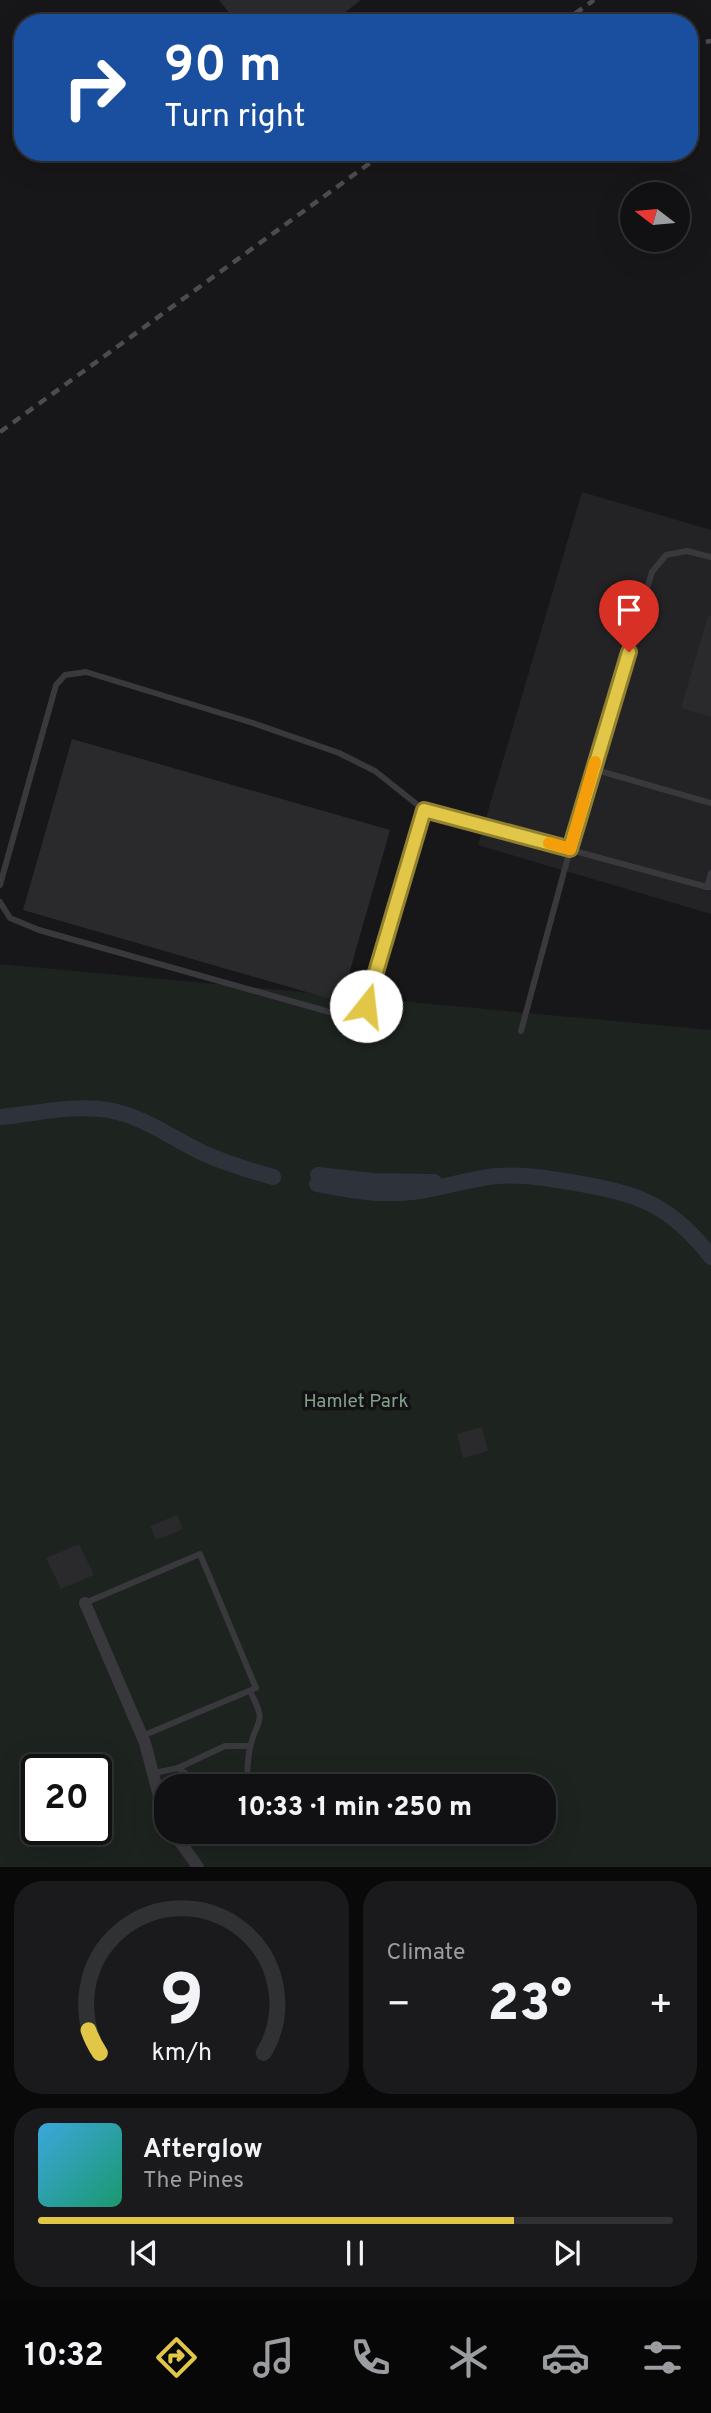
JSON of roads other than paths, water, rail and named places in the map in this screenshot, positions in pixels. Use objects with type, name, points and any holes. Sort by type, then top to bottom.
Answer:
[{"type":"street","points":[[85,1603],[142,1736],[154,1773]]},
{"type":"street","points":[[182,1844],[198,1867]]},
{"type":"lane","points":[[521,1031],[570,849],[652,572],[666,555],[687,551],[711,556]]},
{"type":"lane","points":[[0,884],[56,685],[65,675],[86,672],[253,723],[339,753],[375,771],[424,810],[709,887],[711,873]]},
{"type":"lane","points":[[593,769],[711,803]]},
{"type":"lane","points":[[0,902],[10,918],[39,930],[340,1015],[352,1014],[366,1006],[424,810]]},
{"type":"lane","points":[[85,1603],[200,1554],[256,1688],[142,1736]]},
{"type":"lane","points":[[248,1774],[250,1746],[260,1724],[261,1714],[250,1691]]},
{"type":"lane","points":[[154,1773],[178,1768],[225,1746],[250,1746]]},
{"type":"lane","points":[[178,1768],[186,1774]]},
{"type":"waterway","points":[[0,1117],[68,1109],[108,1110],[145,1122],[218,1160],[273,1177]]},
{"type":"waterway","points":[[318,1175],[373,1181],[434,1182]]},
{"type":"waterway","points":[[317,1184],[364,1192],[400,1193],[433,1189],[486,1177],[515,1176],[593,1186],[632,1196],[665,1212],[696,1238],[711,1257]]},
{"type":"railway","points":[[575,14],[594,0]]},
{"type":"railway","points":[[698,43],[711,41]]},
{"type":"railway","points":[[0,432],[373,161]]},
{"type":"park label","name":"Hamlet Park","points":[[356,1400]]}]
